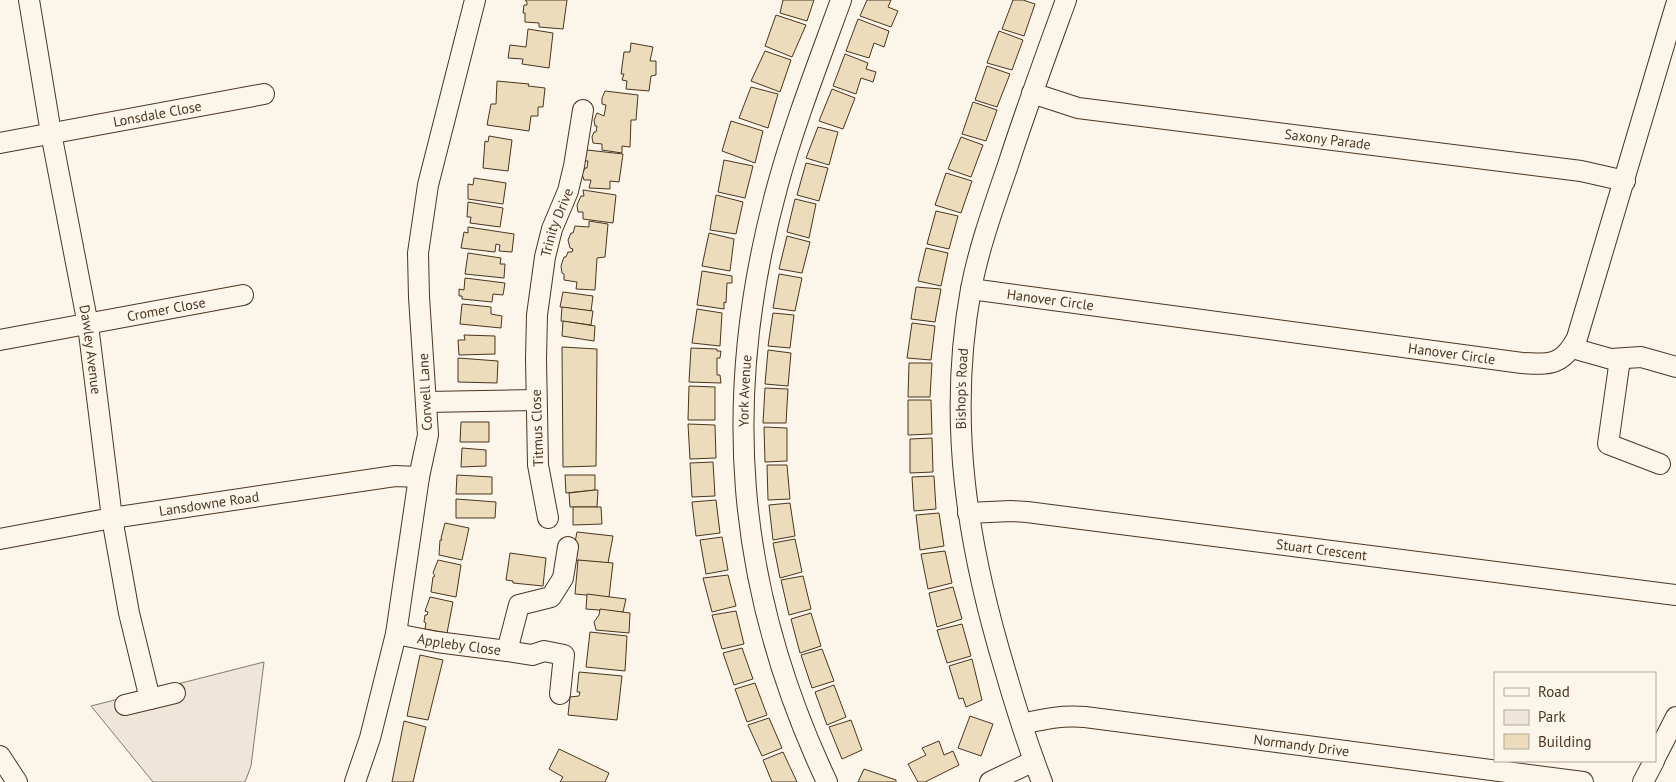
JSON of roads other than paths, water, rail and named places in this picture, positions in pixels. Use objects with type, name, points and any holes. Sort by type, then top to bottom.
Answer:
[{"type":"street","name":"Dawley Avenue","points":[[28,0],[51,133],[88,325],[112,518],[129,613],[150,698]]},
{"type":"street","name":"Corwell Lane","points":[[355,782],[370,738],[396,634],[419,477],[428,435],[418,272],[420,231],[428,186],[475,0]]},
{"type":"street","name":"York Avenue","points":[[827,782],[792,699],[769,624],[760,585],[750,534],[746,495],[742,405],[751,310],[769,217],[787,151],[841,0]]},
{"type":"street","name":"Bishop's Road","points":[[1042,782],[1022,724],[991,621],[974,549],[963,464],[960,392],[971,288],[984,236],[1032,93],[1066,0]]},
{"type":"street","points":[[1676,5],[1581,327],[1572,348],[1605,358],[1641,357],[1676,367]]},
{"type":"street","name":"Saxony Parade","points":[[1032,93],[1078,108],[1581,171],[1624,181]]},
{"type":"street","name":"Lonsdale Close","points":[[0,143],[264,94]]},
{"type":"street","name":"Trinity Drive","points":[[536,337],[545,257],[552,229],[568,191],[583,110]]},
{"type":"street","name":"Hanover Circle","points":[[971,288],[1069,303],[1522,363],[1555,362],[1572,348]]},
{"type":"street","name":"Cromer Close","points":[[0,340],[243,295]]},
{"type":"street","name":"Titmus Close","points":[[536,337],[538,466],[548,518]]},
{"type":"street","points":[[1620,359],[1608,444],[1660,464]]},
{"type":"street","points":[[426,402],[536,400]]},
{"type":"street","name":"Lansdowne Road","points":[[0,539],[112,518],[395,476],[419,477]]},
{"type":"street","name":"Stuart Crescent","points":[[968,513],[1027,512],[1676,595]]},
{"type":"street","name":"Appleby Close","points":[[396,634],[437,642],[507,651],[519,604],[551,597],[564,578],[568,547]]},
{"type":"street","points":[[507,651],[532,655],[544,651],[564,655],[560,694]]},
{"type":"street","points":[[125,705],[175,693]]},
{"type":"street","name":"Normandy Drive","points":[[1022,724],[1062,716],[1085,717],[1582,782]]},
{"type":"street","points":[[1656,756],[1676,717]]},
{"type":"street","points":[[0,756],[17,782]]},
{"type":"street","points":[[990,782],[1034,761]]},
{"type":"street","points":[[1643,782],[1653,762]]}]
